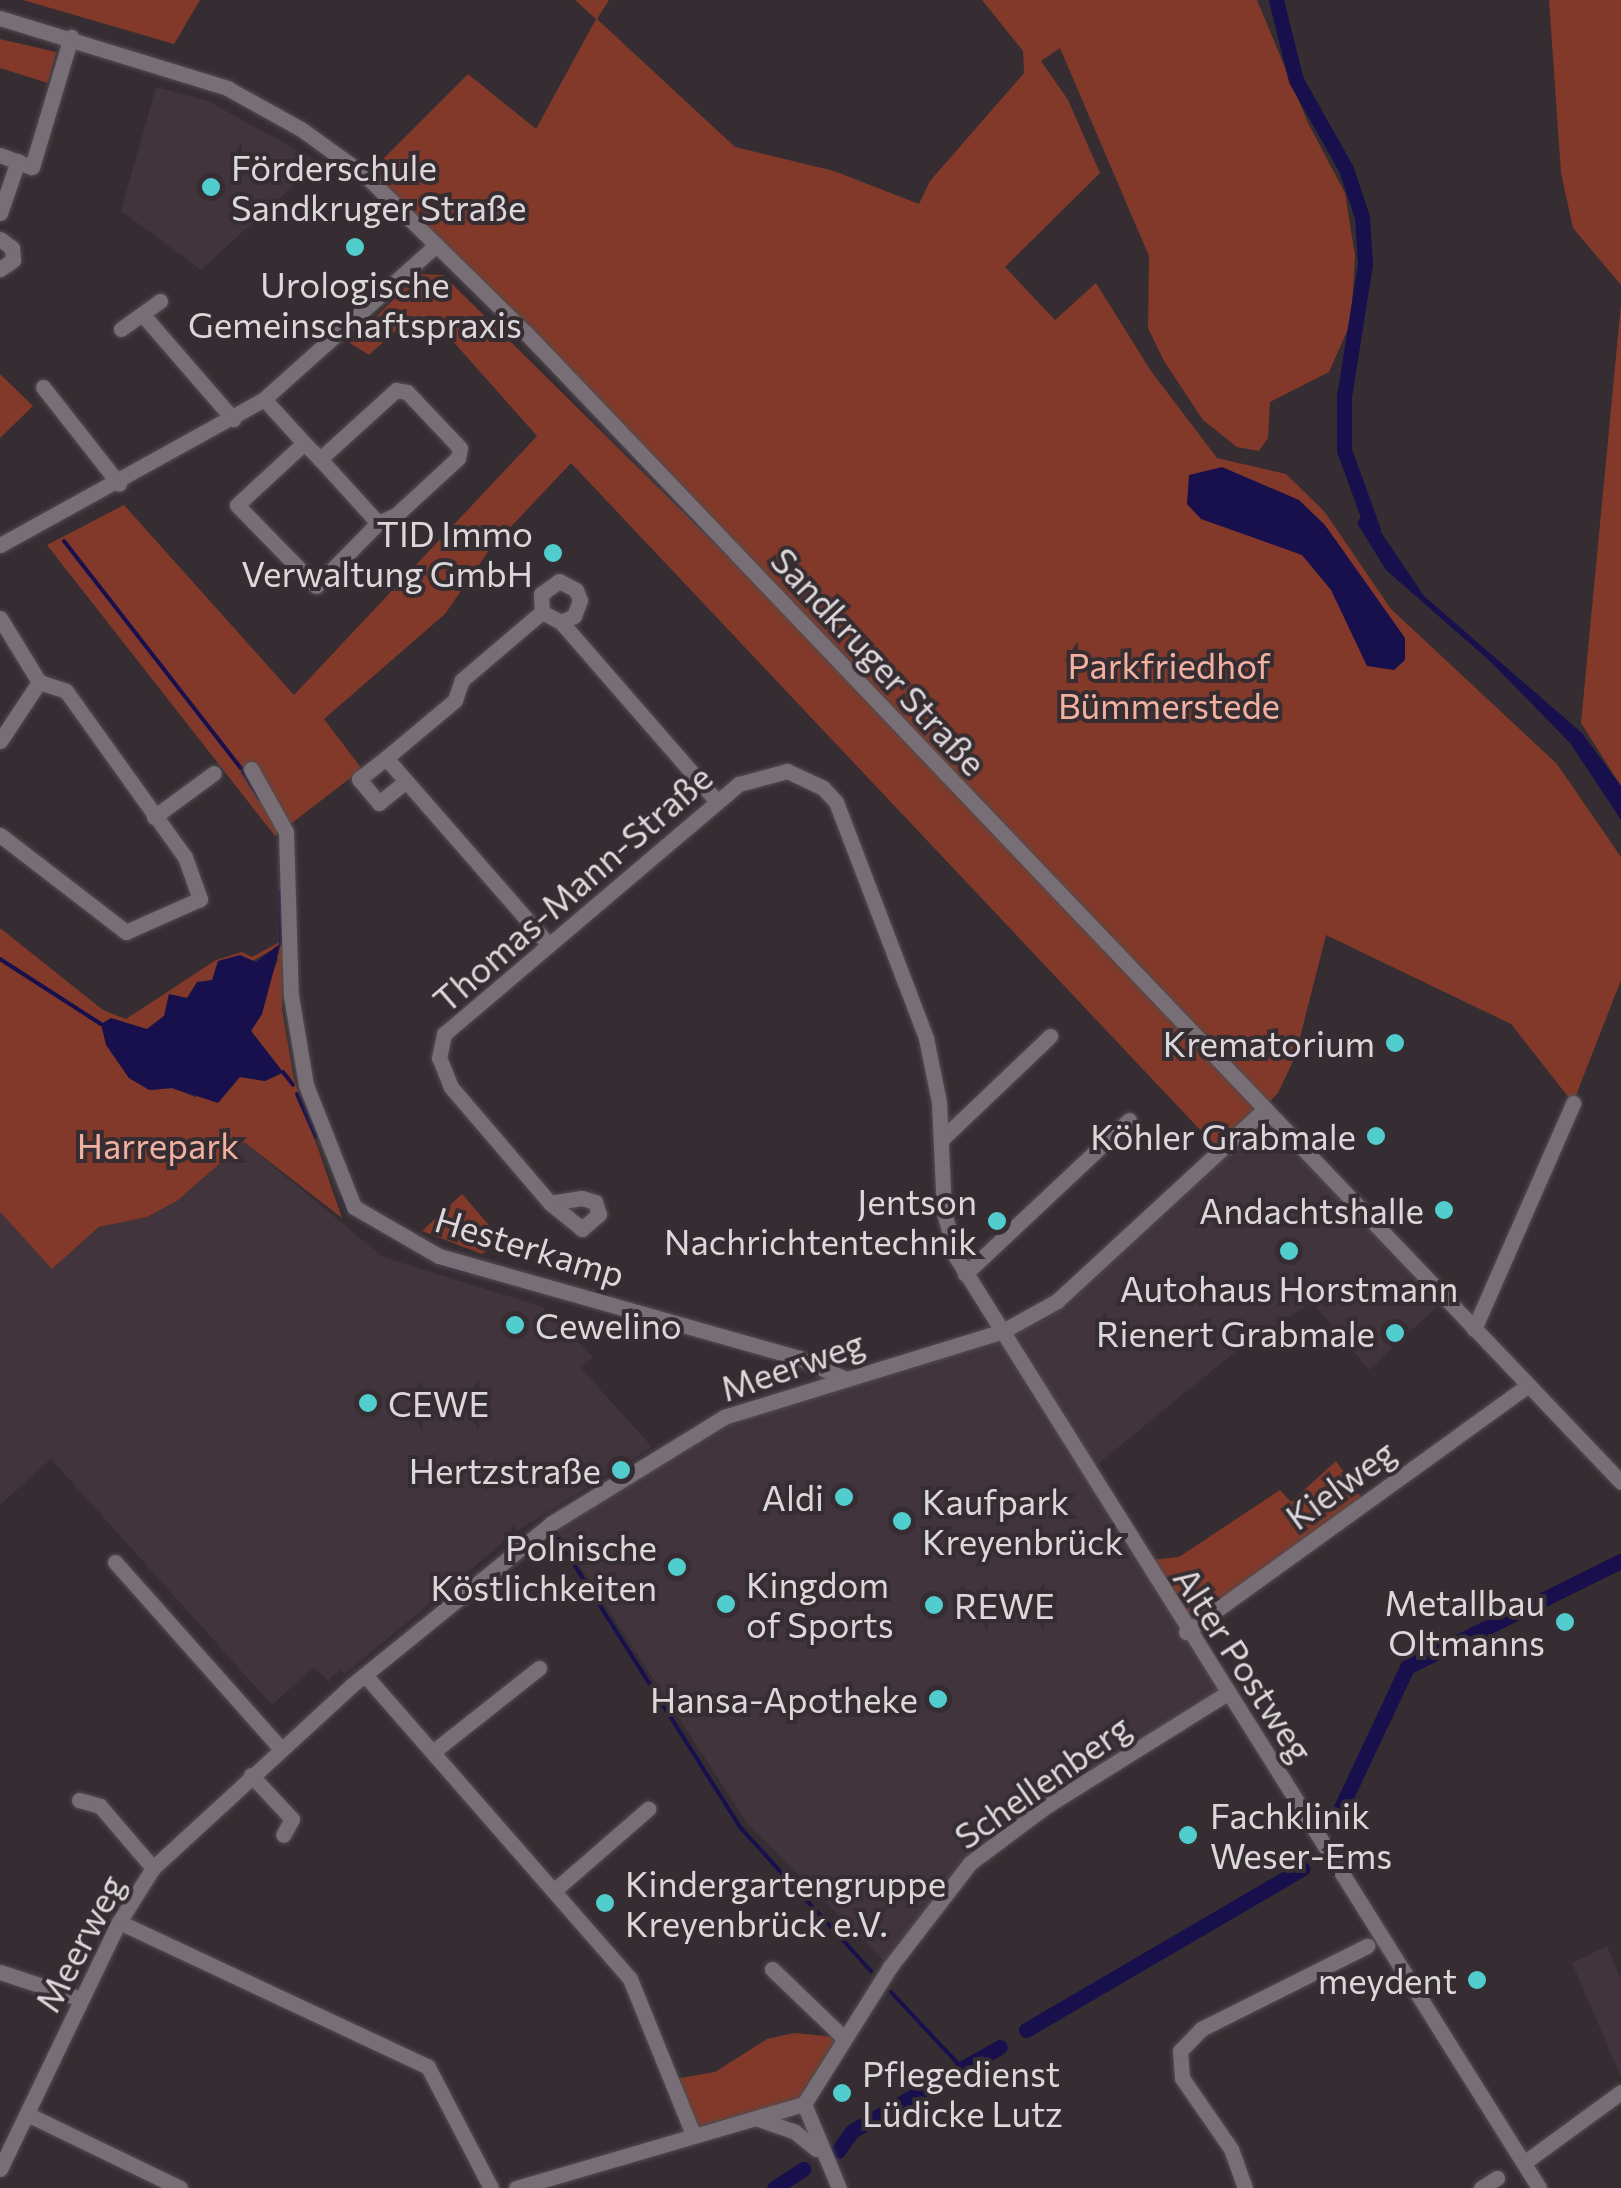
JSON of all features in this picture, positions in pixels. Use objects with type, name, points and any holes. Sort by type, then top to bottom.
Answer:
[{"type":"street","name":"Sandkruger Straße","points":[[0,18],[227,88],[301,129],[366,176],[1621,1482]]},
{"type":"street","points":[[0,155],[32,166],[71,37]]},
{"type":"street","points":[[0,213],[18,161]]},
{"type":"street","points":[[0,239],[12,248],[13,260],[0,269]]},
{"type":"street","points":[[0,545],[119,484],[264,400],[436,245]]},
{"type":"street","points":[[121,329],[160,301]]},
{"type":"street","points":[[142,314],[233,419]]},
{"type":"street","points":[[43,387],[119,484]]},
{"type":"street","points":[[304,444],[237,504],[316,586],[378,523],[407,506],[458,458],[460,448],[407,392],[396,390],[320,459]]},
{"type":"street","points":[[264,400],[378,523]]},
{"type":"street","points":[[542,612],[541,594],[548,584],[568,583],[579,607],[561,622]]},
{"type":"street","points":[[542,612],[561,622],[716,800]]},
{"type":"street","points":[[406,781],[379,803],[359,779],[455,700],[462,680],[542,612]]},
{"type":"street","points":[[0,618],[39,682],[66,691],[185,857],[200,899],[126,932],[0,834]]},
{"type":"street","points":[[0,741],[39,682]]},
{"type":"street","points":[[386,758],[549,944]]},
{"type":"street","name":"Hesterkamp","points":[[250,769],[286,832],[291,996],[306,1085],[354,1207],[439,1256],[799,1358],[844,1378]]},
{"type":"street","name":"Thomas-Mann-Straße","points":[[550,1203],[451,1087],[439,1058],[444,1034],[739,784],[787,771],[836,802],[847,836]]},
{"type":"street","points":[[154,817],[214,772]]},
{"type":"street","name":"Alter Postweg","points":[[847,836],[926,1038],[943,1138],[944,1212],[966,1274],[1186,1632],[1539,2188]]},
{"type":"street","points":[[943,1138],[1050,1036]]},
{"type":"street","points":[[1474,1330],[1573,1103]]},
{"type":"street","name":"Meerweg","points":[[0,2169],[119,1922],[154,1868],[280,1748],[366,1674],[552,1522],[724,1417],[1000,1332],[1090,1275],[1264,1110]]},
{"type":"street","points":[[966,1274],[1129,1120]]},
{"type":"street","name":"Kielweg","points":[[1186,1632],[1528,1385]]},
{"type":"street","points":[[115,1562],[280,1748]]},
{"type":"street","points":[[434,1751],[539,1668]]},
{"type":"street","points":[[366,1674],[557,1888],[630,1979],[692,2132]]},
{"type":"street","name":"Schellenberg","points":[[804,2104],[843,2037],[970,1863],[1045,1807],[1226,1694]]},
{"type":"street","points":[[252,1775],[292,1820],[283,1835]]},
{"type":"street","points":[[79,1800],[100,1806],[154,1868]]},
{"type":"street","points":[[557,1888],[648,1810]]},
{"type":"street","points":[[119,1922],[428,2067],[492,2188]]},
{"type":"street","points":[[1245,2188],[1231,2150],[1182,2078],[1180,2051],[1201,2029],[1367,1946]]},
{"type":"street","points":[[772,1969],[843,2037]]},
{"type":"street","points":[[0,1972],[81,1999]]},
{"type":"street","points":[[1524,2162],[1621,2092]]},
{"type":"street","points":[[516,2188],[692,2132],[758,2119],[804,2104],[818,2152],[839,2188]]},
{"type":"street","points":[[26,2114],[180,2188]]},
{"type":"street","points":[[758,2119],[796,2132],[818,2152]]},
{"type":"street","points":[[1481,2188],[1497,2178]]},
{"type":"shaded area","name":"Förderschule Sandkruger Straße","points":[[156,87],[208,101],[319,162],[201,270],[121,211]]},
{"type":"shaded area","points":[[1222,467],[1299,500],[1325,525],[1405,638],[1405,660],[1394,670],[1367,666],[1331,590],[1302,555],[1201,519],[1187,504],[1189,475]]},
{"type":"shaded area","points":[[1366,510],[1424,596],[1582,733],[1621,786],[1621,820],[1570,743],[1491,662],[1386,570],[1357,523]]},
{"type":"shaded area","points":[[281,943],[262,1014],[251,1031],[283,1072],[265,1081],[240,1077],[218,1103],[172,1088],[150,1090],[129,1078],[106,1045],[101,1024],[111,1018],[147,1029],[164,1016],[169,994],[187,998],[197,982],[212,980],[218,961],[240,955],[256,962]]},
{"type":"shaded area","points":[[1264,1110],[1443,1301],[1369,1370],[1312,1302],[1230,1356],[1088,1472],[1226,1694],[970,1863],[890,1967],[747,1823],[552,1523],[724,1417],[972,1339],[1057,1301]]},
{"type":"shaded area","points":[[244,1142],[383,1257],[543,1307],[593,1357],[581,1368],[652,1447],[516,1532],[345,1674],[340,1670],[328,1681],[314,1667],[272,1705],[51,1459],[0,1505],[0,1212],[52,1269],[100,1227],[147,1217],[177,1201]]},
{"type":"shaded area","points":[[1607,1946],[1621,1980],[1621,2077],[1572,1963]]},
{"type":"green space","points":[[23,0],[200,0],[174,44]]},
{"type":"green space","name":"Parkfriedhof Bümmerstede","points":[[575,0],[609,0],[597,19],[735,147],[834,171],[919,204],[930,181],[1024,73],[1023,51],[982,0],[1257,0],[1308,123],[1345,193],[1355,256],[1351,322],[1329,372],[1270,402],[1268,438],[1259,451],[1237,447],[1203,420],[1164,361],[1148,328],[1149,256],[1060,48],[1041,61],[1068,100],[1100,173],[1005,267],[1055,320],[1096,283],[1151,371],[1217,458],[1286,474],[1324,511],[1391,609],[1557,764],[1621,857],[1621,980],[1573,1103],[1511,1024],[1326,935],[1295,1057],[1278,1093],[1220,1151],[571,463],[490,549],[445,614],[324,719],[362,769],[275,836],[47,545],[124,505],[294,695],[537,436],[434,320],[410,318],[369,355],[350,343],[419,274],[443,275],[845,672],[366,176],[468,74],[536,129],[596,19]]},
{"type":"green space","points":[[1549,0],[1621,0],[1621,285],[1573,228],[1561,173]]},
{"type":"green space","points":[[0,39],[56,52],[48,83],[0,68]]},
{"type":"green space","points":[[1621,304],[1621,786],[1581,723]]},
{"type":"green space","points":[[0,374],[33,406],[0,438]]},
{"type":"green space","name":"Harrepark","points":[[0,928],[103,1010],[126,1019],[216,960],[242,952],[252,957],[283,940],[282,1010],[294,1079],[342,1218],[244,1142],[177,1201],[147,1217],[99,1227],[52,1269],[0,1212]],"holes":[[[270,951],[278,959],[251,1031],[283,1073],[265,1081],[240,1077],[195,1097],[172,1088],[149,1090],[129,1078],[107,1045],[127,1028],[147,1029],[164,1016],[169,995],[187,998]]]},
{"type":"green space","points":[[462,1194],[502,1240],[482,1254],[422,1231]]},
{"type":"green space","points":[[1336,1461],[1365,1503],[1186,1632],[1142,1561],[1179,1557],[1280,1490],[1291,1502]]},
{"type":"green space","points":[[794,2033],[837,2037],[798,2099],[693,2128],[674,2079],[715,2072],[767,2039]]},
{"type":"waterway","points":[[1276,0],[1296,80],[1346,169],[1362,217],[1365,264],[1344,396],[1344,450],[1373,530]]},
{"type":"waterway","points":[[64,541],[241,768]]},
{"type":"waterway","points":[[243,772],[259,798]]},
{"type":"waterway","points":[[280,892],[281,943]]},
{"type":"waterway","points":[[0,959],[101,1024]]},
{"type":"waterway","points":[[283,1072],[293,1085]]},
{"type":"waterway","points":[[297,1094],[316,1137]]},
{"type":"waterway","points":[[342,1197],[348,1211]]},
{"type":"waterway","points":[[438,1263],[468,1272]]},
{"type":"waterway","points":[[558,1539],[740,1827],[871,1971]]},
{"type":"waterway","points":[[1337,1816],[1407,1667],[1621,1561]]},
{"type":"waterway","points":[[1026,2030],[1302,1869]]},
{"type":"waterway","points":[[891,1992],[963,2069]]},
{"type":"waterway","points":[[838,2151],[852,2131],[1000,2047]]},
{"type":"waterway","points":[[774,2188],[803,2169]]},
{"type":"place","name":"Förderschule Sandkruger Straße","points":[[211,187]]},
{"type":"place","name":"Urologische Gemeinschaftspraxis","points":[[355,247]]},
{"type":"place","name":"TID Immo Verwaltung GmbH","points":[[553,553]]},
{"type":"place","name":"Krematorium","points":[[1395,1043]]},
{"type":"place","name":"Köhler Grabmale","points":[[1376,1136]]},
{"type":"place","name":"Andachtshalle","points":[[1444,1210]]},
{"type":"place","name":"Jentson Nachrichtentechnik","points":[[997,1221]]},
{"type":"place","name":"Autohaus Horstmann","points":[[1289,1251]]},
{"type":"place","name":"Cewelino","points":[[515,1325]]},
{"type":"place","name":"Rienert Grabmale","points":[[1395,1333]]},
{"type":"place","name":"CEWE","points":[[368,1403]]},
{"type":"place","name":"Hertzstraße","points":[[621,1470]]},
{"type":"place","name":"Aldi","points":[[844,1497]]},
{"type":"place","name":"Kaufpark Kreyenbrück","points":[[902,1521]]},
{"type":"place","name":"Polnische Köstlichkeiten","points":[[677,1567]]},
{"type":"place","name":"Kingdom of Sports","points":[[726,1604]]},
{"type":"place","name":"REWE","points":[[934,1605]]},
{"type":"place","name":"Metallbau Oltmanns","points":[[1565,1622]]},
{"type":"place","name":"Hansa-Apotheke","points":[[938,1699]]},
{"type":"place","name":"Fachklinik Weser-Ems","points":[[1188,1835]]},
{"type":"place","name":"Kindergartengruppe Kreyenbrück e.V.","points":[[605,1903]]},
{"type":"place","name":"meydent","points":[[1477,1980]]},
{"type":"place","name":"Pflegedienst Lüdicke Lutz","points":[[842,2093]]}]
